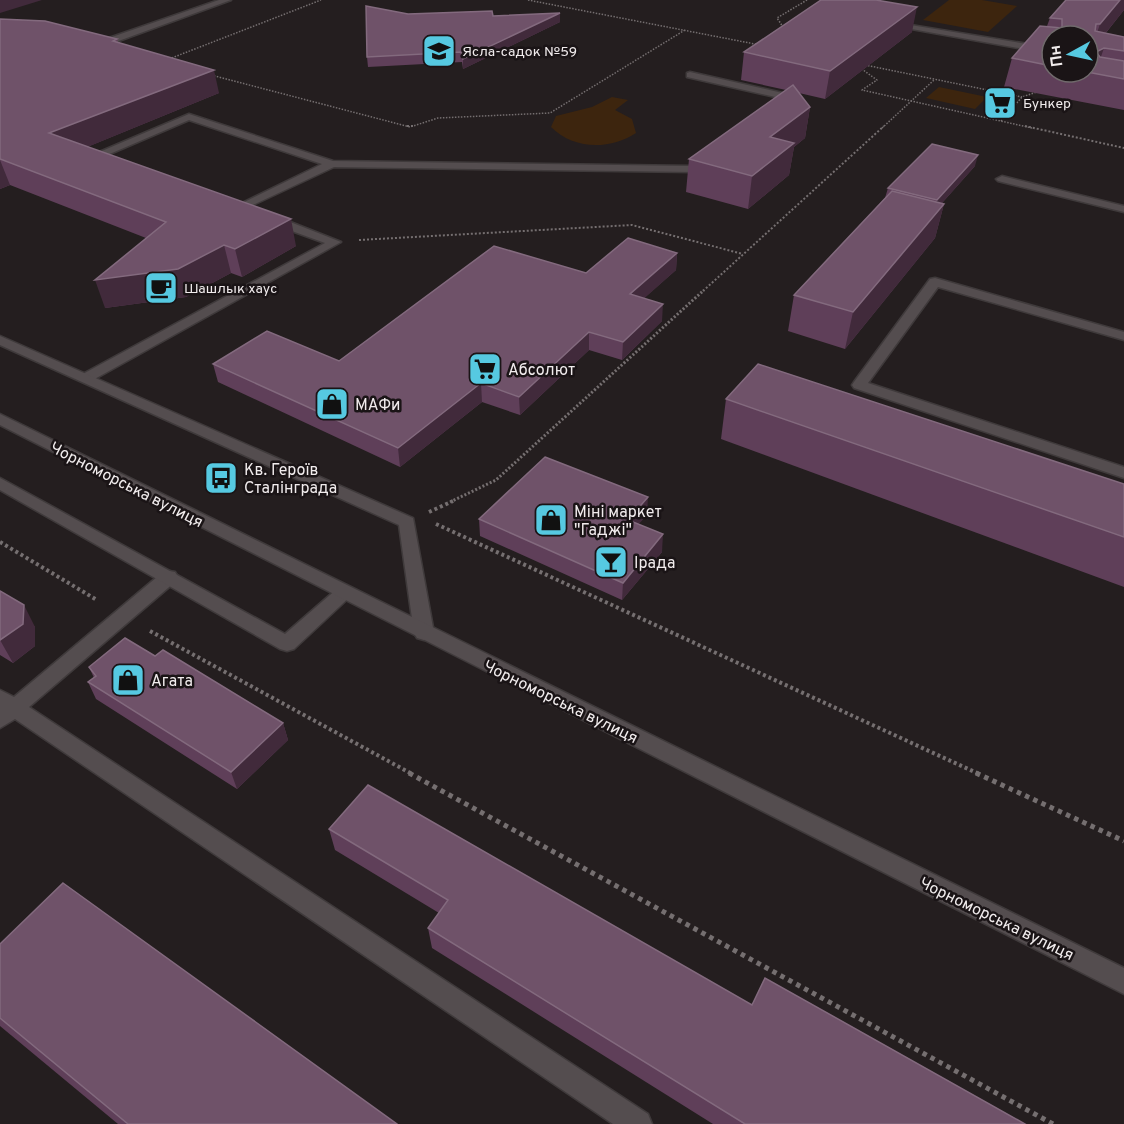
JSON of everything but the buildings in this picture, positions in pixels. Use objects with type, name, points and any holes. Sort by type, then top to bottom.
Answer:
[{"type":"street","points":[[77,39],[110,41],[227,0]]},
{"type":"street","points":[[878,21],[1040,49]]},
{"type":"street","points":[[1029,47],[1036,39]]},
{"type":"street","points":[[690,75],[787,97],[769,112]]},
{"type":"street","points":[[117,164],[95,156],[189,117],[332,164],[694,169],[722,148]]},
{"type":"street","points":[[332,164],[235,206],[335,242]]},
{"type":"street","points":[[1002,179],[1124,209]]},
{"type":"street","points":[[86,378],[335,242]]},
{"type":"street","points":[[1124,336],[935,282],[858,386],[1124,472]]},
{"type":"street","points":[[0,340],[413,519],[424,633]]},
{"type":"street","name":"Чорноморська вулиця","points":[[1,421],[1124,981]]},
{"type":"street","points":[[0,483],[287,644],[345,593]]},
{"type":"street","points":[[169,577],[5,709],[638,1124]]},
{"type":"path","points":[[311,4],[315,0]]},
{"type":"path","points":[[161,62],[321,0]]},
{"type":"path","points":[[528,0],[763,45]]},
{"type":"path","points":[[794,35],[784,29],[777,18],[807,0]]},
{"type":"path","points":[[206,74],[410,127],[438,118],[550,114],[685,30]]},
{"type":"path","points":[[1022,98],[852,63],[877,80],[862,90],[1124,148]]},
{"type":"path","points":[[413,519],[496,480],[934,80]]},
{"type":"path","points":[[1001,121],[1022,98],[1042,90]]},
{"type":"path","points":[[335,242],[632,225],[744,254]]},
{"type":"path","points":[[413,519],[1124,841]]},
{"type":"path","points":[[0,542],[123,616],[1053,1124]]},
{"type":"shaded area","points":[[949,0],[982,0],[1017,6],[988,32],[923,20]]},
{"type":"shaded area","points":[[939,87],[987,97],[975,109],[926,98]]},
{"type":"shaded area","points":[[612,97],[628,100],[615,110],[632,119],[636,133],[626,139],[604,145],[592,145],[570,140],[551,127],[556,116],[592,107]]},
{"type":"place","name":"Ясла-садок №59","points":[[439,51]]},
{"type":"place","name":"Бункер","points":[[1000,103]]},
{"type":"place","name":"Шашлык хаус","points":[[161,288]]},
{"type":"place","name":"Абсолют","points":[[485,369]]},
{"type":"place","name":"МАФи","points":[[332,404]]},
{"type":"place","name":"Кв. Героїв Сталінграда","points":[[221,478]]},
{"type":"place","name":"Міні маркет \"Гаджі\"","points":[[551,520]]},
{"type":"place","name":"Ірада","points":[[611,562]]},
{"type":"place","name":"Агата","points":[[128,680]]}]
